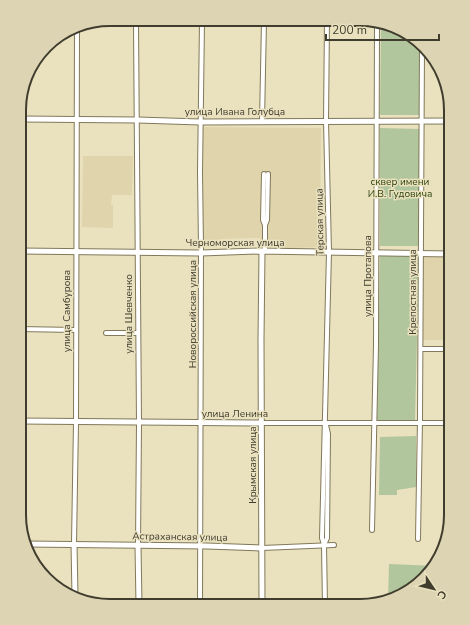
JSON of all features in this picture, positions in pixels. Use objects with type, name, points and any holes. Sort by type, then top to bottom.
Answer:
[{"type":"street","name":"улица Шевченко","points":[[136,26],[140,423],[138,599]]},
{"type":"street","name":"Новороссийская улица","points":[[200,599],[200,122],[202,26]]},
{"type":"street","points":[[262,121],[264,26]]},
{"type":"street","name":"Терская улица","points":[[325,599],[324,545],[327,538],[328,449],[328,434],[325,424],[329,252],[326,121],[327,26]]},
{"type":"street","name":"улица Протапова","points":[[372,530],[375,424],[377,28]]},
{"type":"street","name":"улица Самбурова","points":[[75,591],[76,33]]},
{"type":"street","name":"Крепостная улица","points":[[418,539],[421,349],[422,53]]},
{"type":"street","name":"улица Ивана Голубца","points":[[26,120],[138,120],[200,122],[444,121]]},
{"type":"street","name":"Крымская улица","points":[[262,599],[261,339],[265,225],[267,220],[266,174]]},
{"type":"street","name":"Черноморская улица","points":[[26,251],[444,254]]},
{"type":"street","points":[[26,329],[76,330]]},
{"type":"street","points":[[106,332],[138,333]]},
{"type":"street","points":[[421,349],[444,349]]},
{"type":"street","name":"улица Ленина","points":[[26,421],[444,424]]},
{"type":"street","name":"Астраханская улица","points":[[31,544],[262,548],[334,545]]},
{"type":"shaded area","points":[[203,127],[321,128],[320,247],[259,249],[260,238],[220,239],[220,246],[202,246]]},
{"type":"shaded area","points":[[83,156],[133,156],[132,195],[112,195],[111,205],[113,205],[113,228],[82,227]]},
{"type":"shaded area","points":[[423,257],[444,257],[444,340],[423,340]]},
{"type":"green space","points":[[381,29],[402,37],[421,51],[420,115],[380,115]]},
{"type":"green space","name":"сквер имени И.В. Гудовича","points":[[380,128],[420,129],[419,246],[380,246]]},
{"type":"green space","points":[[380,256],[419,256],[415,421],[377,422]]},
{"type":"green space","points":[[416,436],[416,487],[397,490],[397,495],[379,495],[380,437]]},
{"type":"green space","points":[[389,564],[427,566],[425,569],[414,569],[414,580],[388,594]]}]
